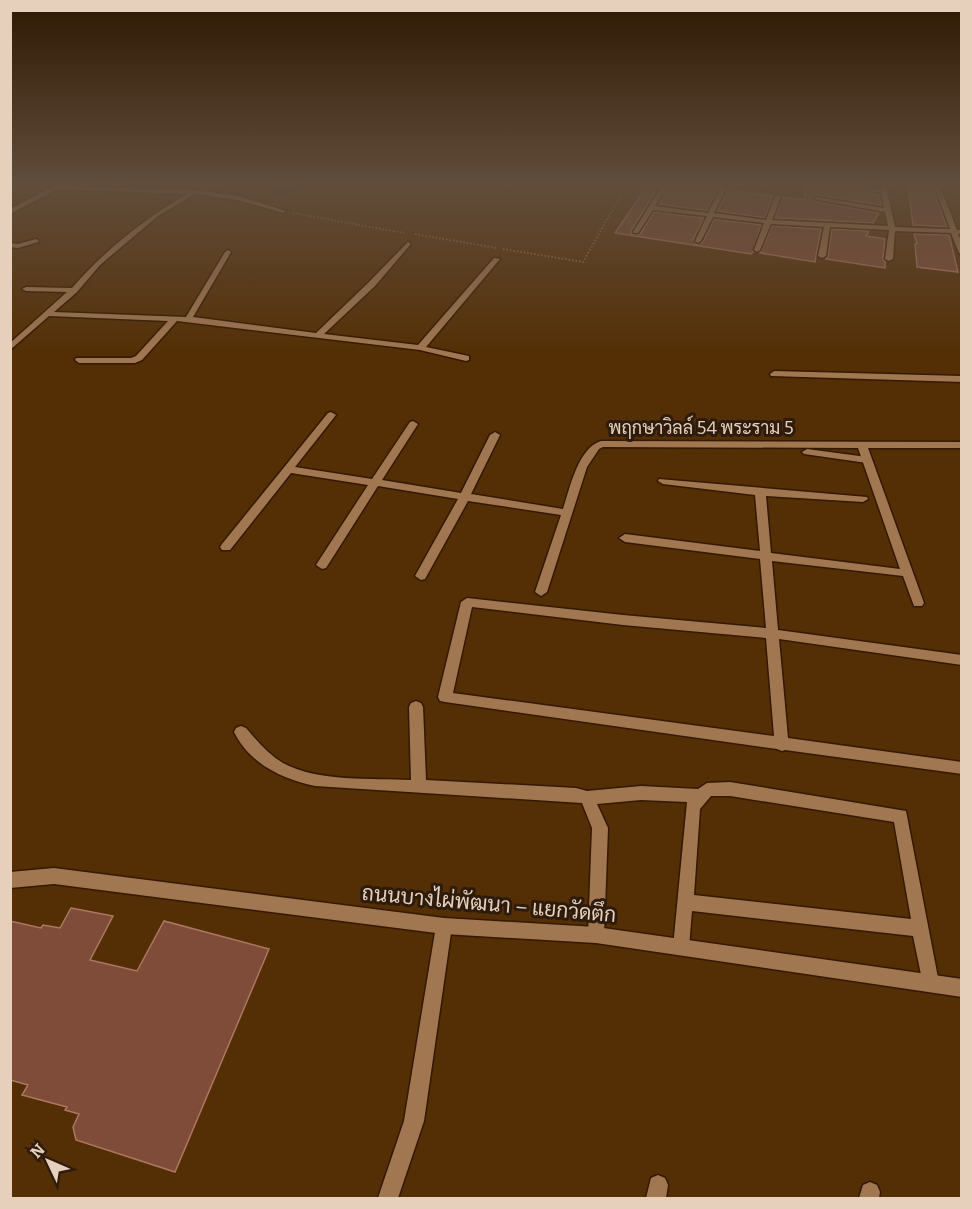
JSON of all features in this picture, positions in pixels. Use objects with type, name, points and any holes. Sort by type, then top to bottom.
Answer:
[{"type":"street","points":[[10,245],[18,246],[31,242]]},
{"type":"street","points":[[10,348],[74,290],[97,263],[121,242]]},
{"type":"street","points":[[757,250],[760,242]]},
{"type":"street","points":[[822,256],[824,242]]},
{"type":"street","points":[[889,259],[891,242]]},
{"type":"street","points":[[318,336],[372,284],[408,244]]},
{"type":"street","points":[[188,319],[228,252]]},
{"type":"street","points":[[420,348],[496,259]]},
{"type":"street","points":[[26,289],[74,290]]},
{"type":"street","points":[[48,314],[188,319],[420,348],[466,358]]},
{"type":"street","points":[[79,360],[132,361],[139,358],[174,319]]},
{"type":"street","points":[[774,374],[962,379]]},
{"type":"street","points":[[226,547],[331,415]]},
{"type":"street","points":[[322,565],[413,424]]},
{"type":"street","points":[[422,576],[495,435]]},
{"type":"street","name":"พฤกษาวิลล์ 54 พระราม 5","points":[[541,592],[582,467],[596,447],[601,444],[862,444],[960,448]]},
{"type":"street","points":[[862,444],[918,603]]},
{"type":"street","points":[[807,452],[867,460]]},
{"type":"street","points":[[288,469],[568,513]]},
{"type":"street","points":[[663,481],[760,492],[863,499]]},
{"type":"street","points":[[760,492],[782,745]]},
{"type":"street","points":[[625,538],[900,573]]},
{"type":"street","points":[[962,660],[774,634],[467,602],[445,697],[962,768]]},
{"type":"street","points":[[416,707],[419,787]]},
{"type":"street","points":[[241,732],[255,750],[275,768],[300,778],[330,782],[576,795],[587,798],[641,793],[702,796]]},
{"type":"street","points":[[681,947],[693,806],[707,790],[730,789],[901,816],[930,983]]},
{"type":"street","points":[[587,798],[600,828],[596,935]]},
{"type":"street","name":"ถนนบางไผ่พัฒนา – แยกวัดตึก","points":[[10,880],[54,876],[444,926],[596,935],[962,988]]},
{"type":"street","points":[[685,902],[919,928]]},
{"type":"street","points":[[388,1198],[414,1121],[444,926]]},
{"type":"path","points":[[468,242],[583,262],[594,242]]},
{"type":"building","points":[[676,242],[695,242],[697,245],[702,242],[756,242],[751,254]]},
{"type":"building","points":[[765,242],[819,242],[815,262],[760,253]]},
{"type":"building","points":[[830,242],[885,242],[883,259],[885,268],[826,259]]},
{"type":"building","points":[[951,242],[958,272],[917,267],[915,244]]},
{"type":"building","points":[[71,908],[113,916],[90,960],[137,971],[164,921],[269,949],[175,1172],[76,1140],[73,1127],[79,1114],[65,1110],[67,1107],[22,1095],[28,1085],[10,1080],[10,921],[41,928],[43,925],[60,928]]}]
